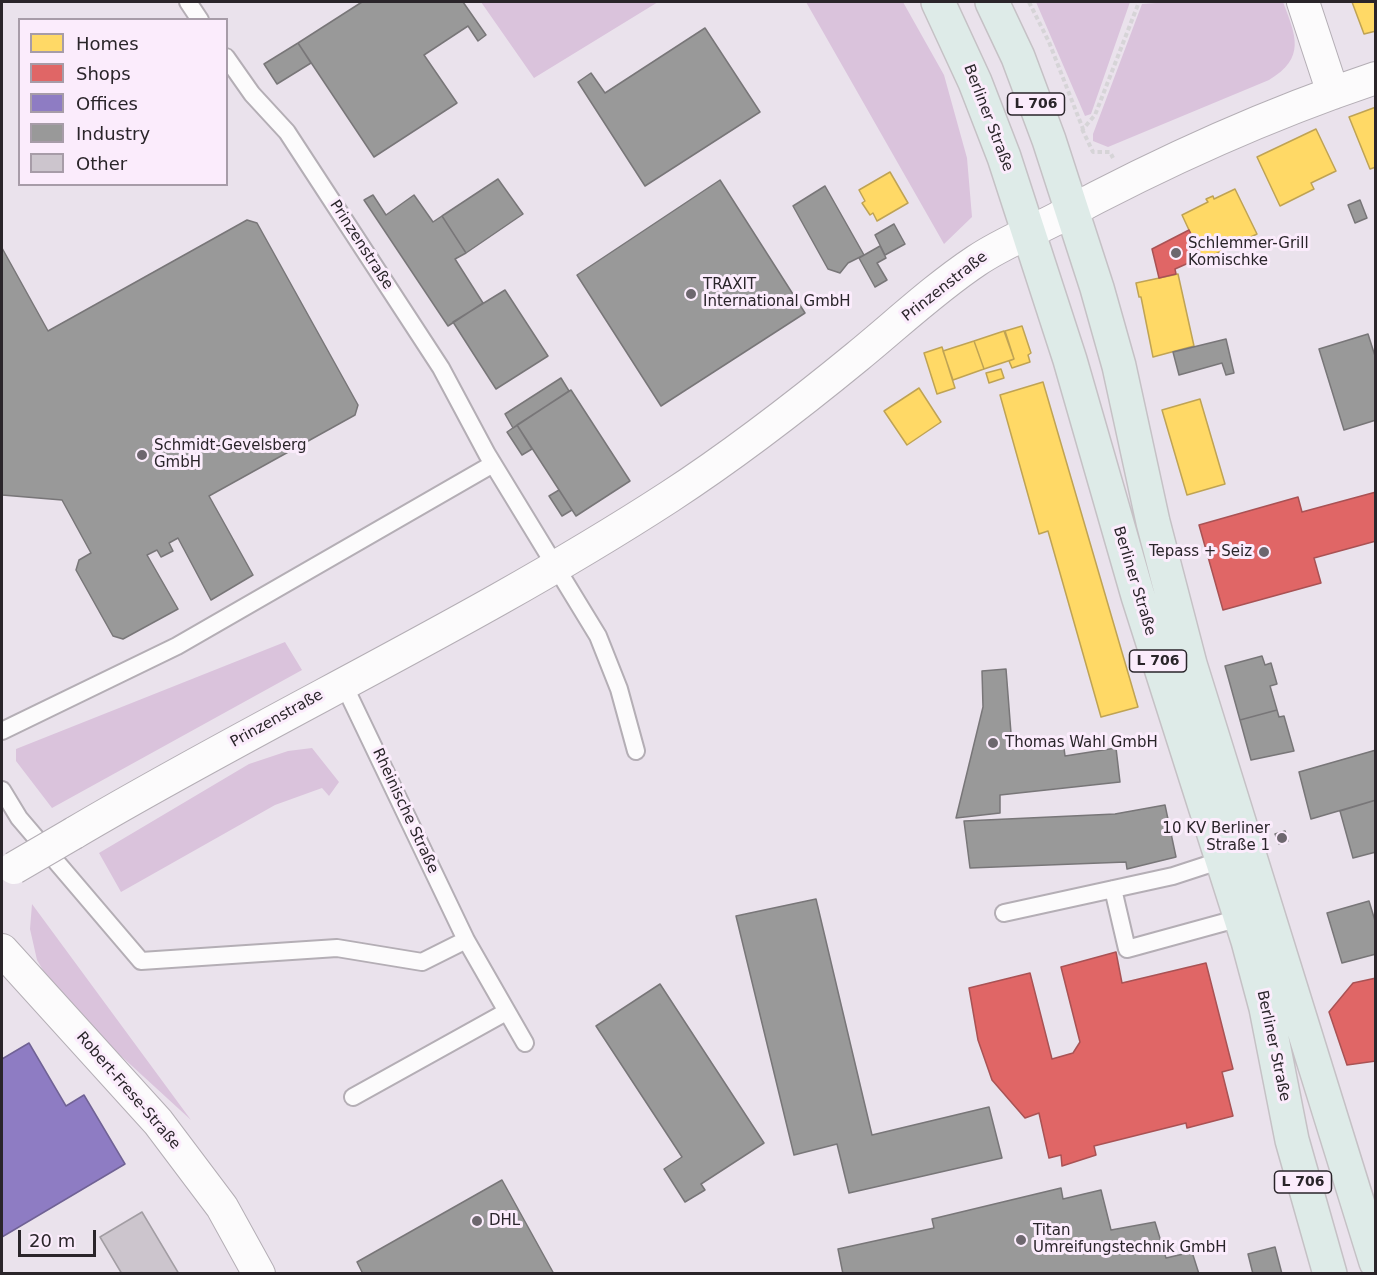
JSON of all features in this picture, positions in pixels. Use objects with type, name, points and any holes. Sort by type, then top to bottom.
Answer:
[{"type":"main road","name":"Berliner Straße","points":[[938,2],[975,82],[999,143],[1070,360],[1142,608],[1240,918],[1266,1008],[1292,1140],[1330,1274]]},
{"type":"main road","name":"Berliner Straße","points":[[992,2],[1018,57],[1072,210],[1119,366],[1153,522],[1190,664],[1376,1262]]},
{"type":"street","points":[[1303,2],[1333,93]]},
{"type":"street","name":"Prinzenstraße","points":[[8,872],[153,787],[555,566],[670,496],[764,432],[963,270],[1000,245],[1028,234],[1126,182],[1268,117],[1376,78]]},
{"type":"street","name":"Robert-Frese-Straße","points":[[2,950],[158,1122],[222,1208],[259,1274]]},
{"type":"lane","points":[[188,2],[199,18]]},
{"type":"lane","name":"Prinzenstraße","points":[[228,60],[252,94],[287,132],[441,368],[494,464],[555,566]]},
{"type":"lane","points":[[2,731],[177,646],[494,464]]},
{"type":"lane","points":[[555,566],[598,636],[619,689],[636,751]]},
{"type":"lane","name":"Rheinische Straße","points":[[343,683],[466,940],[525,1043]]},
{"type":"lane","points":[[2,789],[19,818],[141,961],[337,948],[422,962],[466,940]]},
{"type":"lane","points":[[1004,913],[1173,876],[1222,860]]},
{"type":"lane","points":[[1113,889],[1127,948],[1240,918]]},
{"type":"lane","points":[[352,1097],[506,1012]]},
{"type":"path","points":[[1029,2],[1093,152],[1110,152],[1126,182]]},
{"type":"path","points":[[1049,140],[1083,129],[1095,115],[1138,2]]},
{"type":"shaded area","points":[[481,2],[658,2],[534,78]]},
{"type":"shaded area","points":[[806,2],[903,2],[944,75],[967,158],[972,217],[944,244]]},
{"type":"shaded area","points":[[1036,2],[1130,2],[1091,114],[1085,116]]},
{"type":"shaded area","points":[[1283,2],[1292,25],[1295,46],[1293,55],[1281,72],[1269,80],[1108,147],[1093,141],[1093,134],[1142,4]]},
{"type":"shaded area","points":[[285,642],[302,670],[52,808],[16,761],[16,749]]},
{"type":"shaded area","points":[[312,748],[339,782],[329,796],[322,788],[275,805],[121,892],[99,853],[249,764],[288,751]]},
{"type":"shaded area","points":[[32,904],[191,1120],[61,1001],[37,960],[30,929]]},
{"type":"building: Homes","points":[[1352,2],[1376,2],[1376,31],[1364,34]]},
{"type":"building: Homes","points":[[1376,107],[1376,167],[1370,169],[1349,117]]},
{"type":"building: Homes","points":[[1316,129],[1336,171],[1311,183],[1314,189],[1280,206],[1257,157]]},
{"type":"building: Homes","points":[[890,172],[908,203],[877,221],[873,213],[870,215],[862,203],[865,201],[859,190]]},
{"type":"building: Homes","points":[[1235,189],[1257,234],[1203,260],[1182,215],[1208,202],[1206,199],[1213,196],[1214,199]]},
{"type":"building: Homes","points":[[1178,274],[1194,346],[1153,357],[1136,283]]},
{"type":"building: Homes","points":[[1022,326],[1031,353],[1028,355],[1030,362],[1012,368],[1009,361],[1014,359],[1005,331]]},
{"type":"building: Homes","points":[[1004,331],[1014,359],[984,369],[974,341]]},
{"type":"building: Homes","points":[[974,341],[984,369],[953,380],[943,351]]},
{"type":"building: Homes","points":[[942,347],[955,388],[937,394],[924,353]]},
{"type":"building: Homes","points":[[1001,369],[1004,378],[989,383],[986,373]]},
{"type":"building: Homes","points":[[1043,382],[1138,707],[1101,717],[1048,531],[1039,534],[1000,395]]},
{"type":"building: Homes","points":[[919,388],[941,422],[907,445],[884,411]]},
{"type":"building: Homes","points":[[1200,399],[1225,484],[1187,495],[1162,410]]},
{"type":"building: Shops","name":"Schlemmer-Grill Komischke","points":[[1189,230],[1202,257],[1175,269],[1176,274],[1159,278],[1152,249]]},
{"type":"building: Shops","points":[[1376,492],[1376,541],[1314,558],[1321,583],[1223,610],[1199,525],[1298,497],[1302,512]]},
{"type":"building: Shops","points":[[1116,952],[1122,983],[1206,963],[1233,1069],[1222,1072],[1233,1116],[1187,1128],[1186,1123],[1094,1146],[1096,1155],[1062,1166],[1061,1155],[1049,1158],[1039,1113],[1025,1118],[992,1080],[978,1040],[969,988],[1030,973],[1052,1059],[1073,1053],[1080,1042],[1061,967]]},
{"type":"building: Shops","points":[[1376,978],[1376,1061],[1347,1065],[1329,1012],[1353,983]]},
{"type":"building: Offices","points":[[29,1043],[66,1106],[84,1095],[125,1164],[2,1237],[2,1059]]},
{"type":"building: Industry","points":[[362,2],[463,2],[486,35],[478,41],[468,26],[424,55],[457,103],[374,157],[298,43]]},
{"type":"building: Industry","points":[[705,28],[760,112],[645,186],[578,82],[591,73],[605,93]]},
{"type":"building: Industry","points":[[298,43],[311,63],[277,84],[264,64]]},
{"type":"building: Industry","points":[[498,179],[523,214],[466,253],[442,216]]},
{"type":"building: Industry","name":"TRAXIT International GmbH","points":[[720,180],[805,313],[661,406],[577,275]]},
{"type":"building: Industry","points":[[825,186],[864,255],[848,263],[840,273],[828,269],[793,206]]},
{"type":"building: Industry","points":[[373,195],[386,215],[414,195],[433,222],[442,216],[466,253],[455,259],[483,303],[448,326],[364,200]]},
{"type":"building: Industry","points":[[1360,200],[1367,218],[1355,223],[1348,205]]},
{"type":"building: Industry","name":"Schmidt-Gevelsberg GmbH","points":[[247,220],[257,223],[358,405],[355,415],[209,496],[253,575],[211,600],[178,538],[169,543],[173,551],[161,557],[157,550],[147,555],[178,609],[123,639],[113,636],[76,570],[79,560],[91,553],[62,500],[2,495],[2,248],[48,331]]},
{"type":"building: Industry","points":[[894,224],[905,244],[885,255],[875,235]]},
{"type":"building: Industry","points":[[880,246],[886,258],[877,263],[887,280],[875,287],[859,258]]},
{"type":"building: Industry","points":[[505,290],[548,356],[496,389],[453,322]]},
{"type":"building: Industry","points":[[1368,334],[1376,359],[1376,420],[1344,430],[1319,349]]},
{"type":"building: Industry","points":[[1226,339],[1234,373],[1226,375],[1222,363],[1179,375],[1173,352]]},
{"type":"building: Industry","points":[[561,378],[569,391],[513,428],[505,414]]},
{"type":"building: Industry","points":[[571,390],[630,481],[576,516],[517,425]]},
{"type":"building: Industry","points":[[517,425],[532,449],[522,455],[507,432]]},
{"type":"building: Industry","points":[[559,490],[572,510],[562,516],[549,496]]},
{"type":"building: Industry","points":[[1262,656],[1265,665],[1271,663],[1277,684],[1270,686],[1277,710],[1240,720],[1225,666]]},
{"type":"building: Industry","name":"Thomas Wahl GmbH","points":[[1006,669],[1012,746],[1063,740],[1065,756],[1116,748],[1120,782],[1000,795],[1000,813],[956,818],[983,707],[982,671]]},
{"type":"building: Industry","points":[[1277,710],[1279,717],[1284,716],[1294,751],[1251,760],[1240,720]]},
{"type":"building: Industry","points":[[1376,750],[1376,800],[1311,819],[1299,772]]},
{"type":"building: Industry","points":[[1376,800],[1376,852],[1353,858],[1340,811]]},
{"type":"building: Industry","points":[[1165,805],[1176,857],[1127,869],[1126,862],[970,868],[964,821],[1115,814]]},
{"type":"building: Industry","name":"10 KV Berliner Straße 1","points":[[1285,831],[1288,841],[1279,844],[1275,834]]},
{"type":"building: Industry","points":[[816,899],[872,1135],[989,1107],[1002,1158],[849,1193],[837,1144],[794,1155],[736,916]]},
{"type":"building: Industry","points":[[1369,901],[1376,924],[1376,954],[1342,963],[1327,913]]},
{"type":"building: Industry","points":[[660,984],[764,1143],[701,1184],[705,1190],[685,1202],[664,1169],[682,1157],[596,1026]]},
{"type":"building: Industry","name":"DHL","points":[[502,1180],[554,1274],[363,1274],[357,1262]]},
{"type":"building: Industry","name":"Titan Umreifungstechnik GmbH","points":[[1061,1188],[1063,1199],[1101,1190],[1111,1230],[1155,1222],[1166,1258],[1192,1252],[1199,1274],[843,1274],[838,1249],[934,1228],[932,1219]]},
{"type":"building: Industry","points":[[1275,1247],[1282,1274],[1253,1274],[1248,1254]]},
{"type":"building: Other","points":[[142,1212],[179,1274],[122,1274],[100,1237]]},
{"type":"place","name":"Schlemmer-Grill Komischke","points":[[1176,253]]},
{"type":"place","name":"TRAXIT International GmbH","points":[[691,294]]},
{"type":"place","name":"Schmidt-Gevelsberg GmbH","points":[[142,455]]},
{"type":"place","name":"Tepass + Seiz","points":[[1264,552]]},
{"type":"place","name":"Thomas Wahl GmbH","points":[[993,743]]},
{"type":"place","name":"10 KV Berliner Straße 1","points":[[1282,838]]},
{"type":"place","name":"DHL","points":[[477,1221]]},
{"type":"place","name":"Titan Umreifungstechnik GmbH","points":[[1021,1240]]}]
